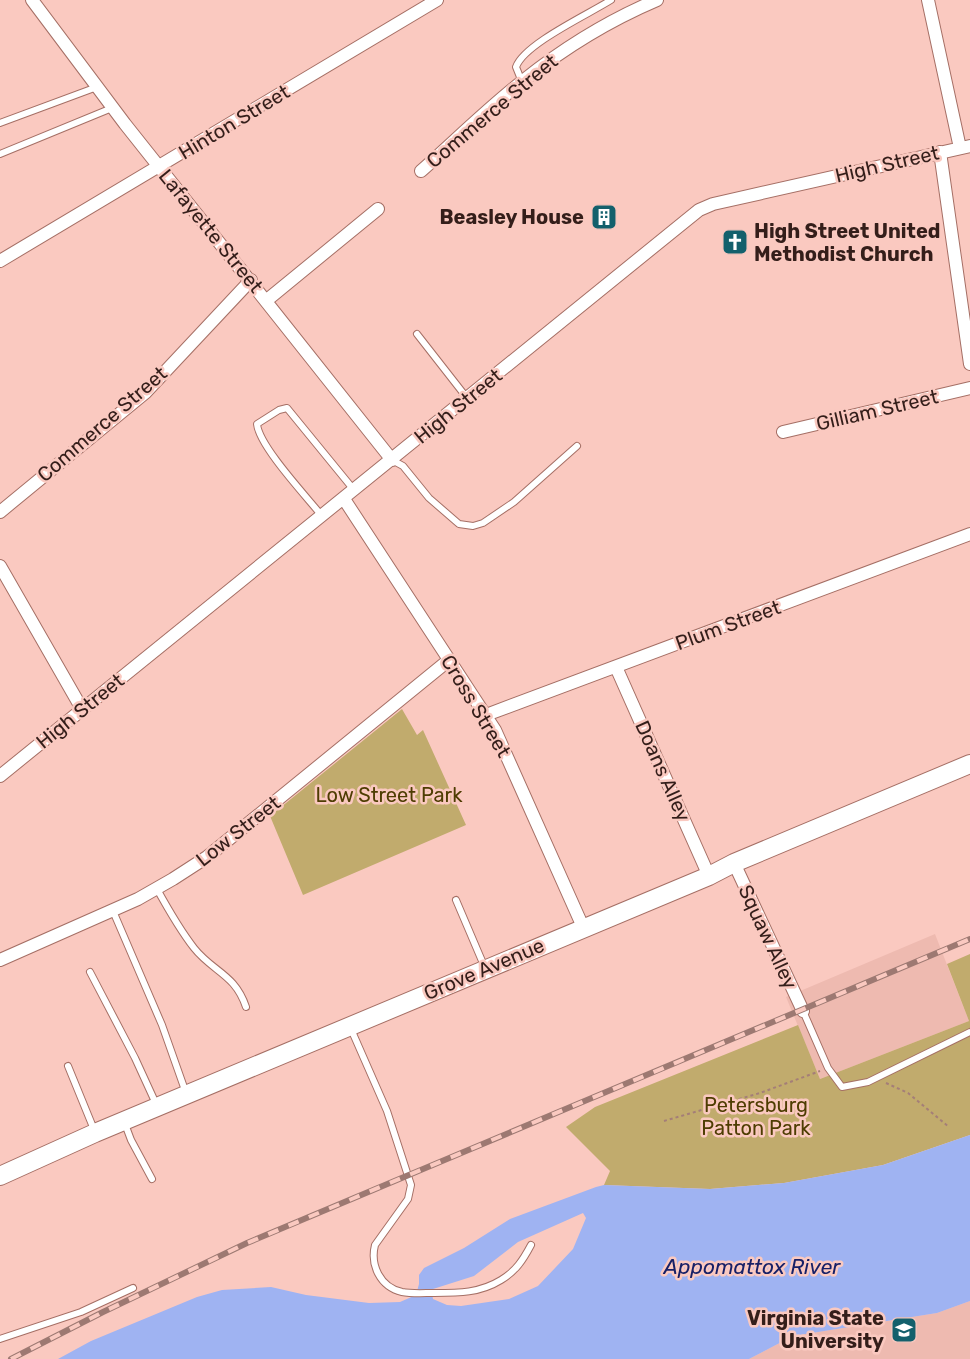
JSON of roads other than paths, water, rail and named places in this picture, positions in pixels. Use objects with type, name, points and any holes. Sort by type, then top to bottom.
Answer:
[{"type":"main road","name":"Grove Avenue","points":[[0,1176],[95,1132],[709,876],[734,863],[970,764]]},
{"type":"street","name":"Lafayette Street","points":[[32,0],[112,108],[392,460]]},
{"type":"street","name":"Hinton Street","points":[[0,261],[437,0]]},
{"type":"street","name":"Commerce Street","points":[[421,171],[522,81],[604,26],[657,0]]},
{"type":"street","points":[[928,0],[965,147]]},
{"type":"street","name":"High Street","points":[[0,776],[699,210],[713,204],[965,147]]},
{"type":"street","points":[[940,152],[970,364]]},
{"type":"street","points":[[267,300],[378,209]]},
{"type":"street","name":"Commerce Street","points":[[0,512],[146,392],[250,280]]},
{"type":"street","name":"Gilliam Street","points":[[783,432],[970,388]]},
{"type":"street","name":"Cross Street","points":[[349,495],[449,660],[486,715],[520,782],[583,927]]},
{"type":"street","name":"Plum Street","points":[[486,715],[970,534]]},
{"type":"street","points":[[0,566],[82,709]]},
{"type":"street","name":"Low Street","points":[[0,960],[113,911],[157,889],[207,857],[449,660]]},
{"type":"street","name":"Doans Alley","points":[[616,666],[709,876]]},
{"type":"street","name":"Squaw Alley","points":[[734,863],[803,1011]]},
{"type":"lane","points":[[522,81],[516,67],[518,60],[539,42],[611,0]]},
{"type":"lane","points":[[0,123],[97,87]]},
{"type":"lane","points":[[0,154],[112,108]]},
{"type":"lane","points":[[417,334],[468,399]]},
{"type":"lane","points":[[322,516],[267,447],[258,432],[257,424],[279,410],[287,408],[349,495]]},
{"type":"lane","points":[[392,460],[403,466],[429,498],[459,524],[473,526],[483,523],[514,502],[577,446]]},
{"type":"lane","points":[[157,889],[195,949],[231,980],[246,1007]]},
{"type":"lane","points":[[456,900],[486,968]]},
{"type":"lane","points":[[113,911],[162,1025],[187,1094]]},
{"type":"lane","points":[[90,972],[157,1106]]},
{"type":"lane","points":[[803,1011],[828,1068],[842,1087],[875,1078],[970,1032]]},
{"type":"lane","points":[[350,1025],[387,1111],[411,1185],[408,1198],[375,1245],[374,1262],[378,1273],[391,1287],[402,1292],[468,1293],[495,1283],[520,1265],[531,1245]]},
{"type":"lane","points":[[68,1066],[95,1132]]},
{"type":"lane","points":[[124,1120],[131,1140],[152,1179]]},
{"type":"lane","points":[[0,1339],[81,1312],[133,1288]]},
{"type":"water","name":"Appomattox River","points":[[970,1135],[970,1301],[937,1313],[793,1336],[749,1359],[58,1359],[91,1341],[197,1297],[222,1290],[271,1287],[306,1295],[369,1303],[400,1302],[416,1295],[419,1275],[424,1268],[464,1248],[510,1219],[604,1185],[710,1189],[784,1183],[883,1165]],"holes":[[[583,1213],[586,1218],[573,1249],[538,1286],[509,1299],[461,1306],[447,1305],[433,1299],[433,1289],[474,1276],[518,1242]]]},
{"type":"railway","points":[[11,1359],[247,1243],[970,939]]},
{"type":"place","name":"Beasley House","points":[[604,217]]},
{"type":"place","name":"High Street United Methodist Church","points":[[735,242]]},
{"type":"place","name":"Virginia State University","points":[[904,1330]]},
{"type":"park label","name":"Low Street Park","points":[[389,795]]},
{"type":"park label","name":"Petersburg Patton Park","points":[[756,1116]]}]
